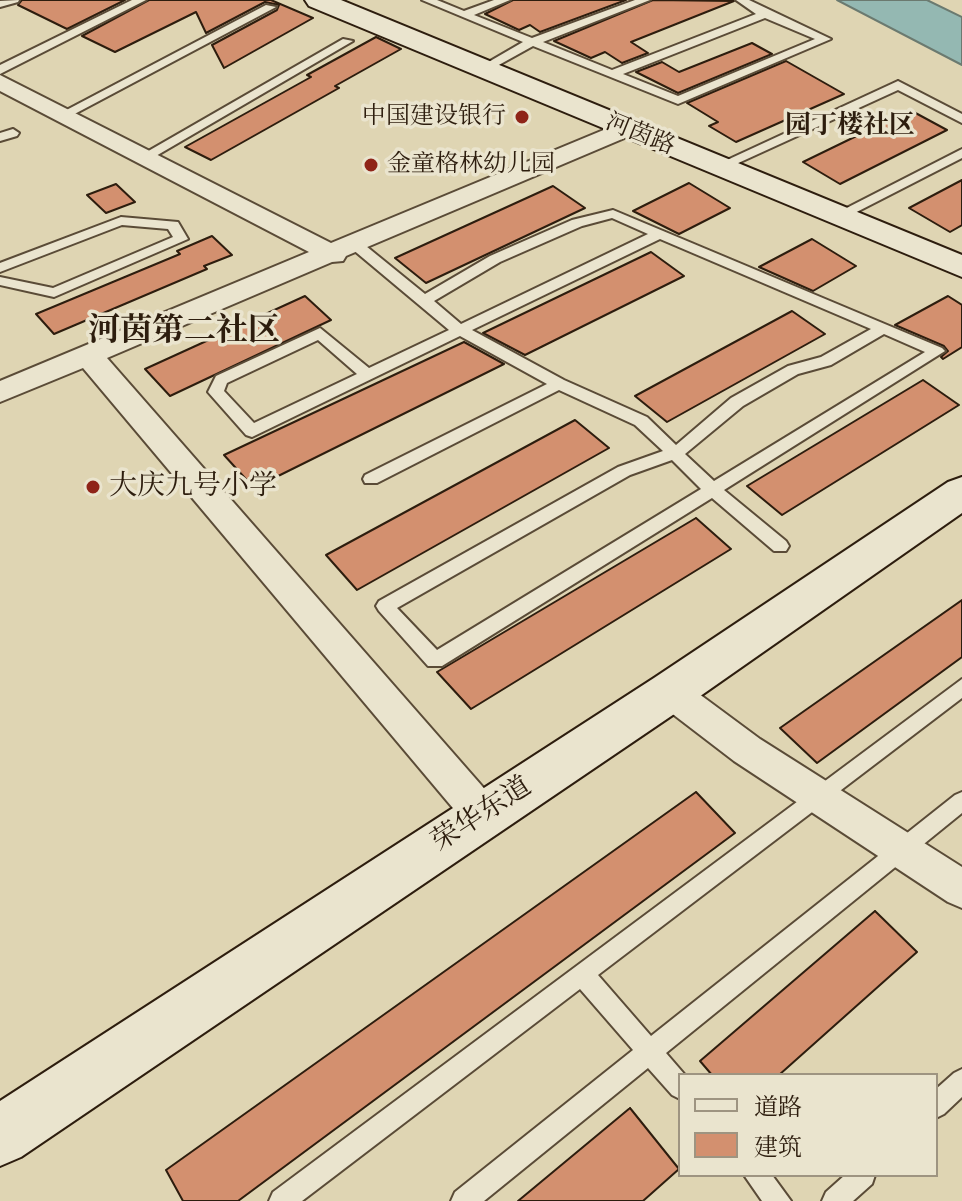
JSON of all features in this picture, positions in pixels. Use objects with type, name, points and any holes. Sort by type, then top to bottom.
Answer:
[{"type":"street","name":"河茵路","points":[[337,3],[626,129],[962,267]]},
{"type":"street","points":[[0,82],[144,157],[345,250]]},
{"type":"street","points":[[0,392],[345,250],[626,129]]},
{"type":"street","points":[[89,356],[482,814]]},
{"type":"street","name":"荣华东道","points":[[0,1136],[670,692],[962,492]]},
{"type":"street","points":[[670,692],[747,750],[962,889]]},
{"type":"lane","points":[[0,4],[14,0]]},
{"type":"lane","points":[[0,70],[141,0]]},
{"type":"lane","points":[[427,0],[678,100],[825,39],[765,14],[741,0]]},
{"type":"lane","points":[[462,15],[505,0]]},
{"type":"lane","points":[[484,69],[532,42],[645,0]]},
{"type":"lane","points":[[63,115],[270,7]]},
{"type":"lane","points":[[614,73],[765,14]]},
{"type":"lane","points":[[144,157],[347,41]]},
{"type":"lane","points":[[718,167],[898,85],[962,119]]},
{"type":"lane","points":[[838,216],[962,153]]},
{"type":"lane","points":[[424,301],[495,259],[577,223],[613,214],[659,234],[883,328],[937,351],[435,661],[385,606],[624,471],[676,453],[737,402],[793,370],[826,361],[883,328]]},
{"type":"lane","points":[[0,268],[121,221],[173,225],[181,239],[54,293],[0,281]]},
{"type":"lane","points":[[366,374],[320,333],[221,380],[216,392],[252,431],[659,234]]},
{"type":"lane","points":[[345,250],[424,301],[458,329],[559,384],[641,421],[712,489],[780,546]]},
{"type":"lane","points":[[371,479],[559,384]]},
{"type":"lane","points":[[282,1201],[584,976],[962,687]]},
{"type":"lane","points":[[464,1201],[962,801]]},
{"type":"lane","points":[[584,976],[678,1085]]},
{"type":"lane","points":[[938,1104],[962,1081]]},
{"type":"lane","points":[[758,1177],[778,1201]]},
{"type":"lane","points":[[835,1201],[861,1177]]},
{"type":"water","points":[[837,0],[927,0],[962,17],[962,65]]},
{"type":"building","points":[[22,0],[125,0],[67,29],[18,5]]},
{"type":"building","points":[[149,0],[271,0],[313,18],[224,68],[212,45],[277,10],[279,5],[265,2],[206,33],[196,12],[115,52],[82,36]]},
{"type":"building","points":[[513,0],[626,0],[540,32],[530,25],[519,30],[485,14]]},
{"type":"building","points":[[653,0],[734,1],[631,42],[648,53],[622,63],[605,52],[591,58],[554,41]]},
{"type":"building","points":[[376,37],[401,49],[211,160],[185,147],[311,77],[307,75]]},
{"type":"building","points":[[752,43],[772,54],[678,93],[636,72],[662,62],[679,72]]},
{"type":"building","points":[[786,61],[844,94],[736,142],[709,126],[718,122],[687,103]]},
{"type":"building","points":[[910,110],[947,130],[840,184],[803,162]]},
{"type":"building","points":[[962,180],[962,225],[950,232],[909,208]]},
{"type":"building","points":[[689,183],[730,208],[679,234],[633,211]]},
{"type":"building","points":[[116,184],[135,202],[106,213],[87,195]]},
{"type":"building","points":[[553,186],[585,208],[426,283],[395,258]]},
{"type":"building","points":[[212,236],[232,255],[204,266],[207,269],[54,334],[36,314],[180,254],[177,251]]},
{"type":"building","points":[[812,239],[856,266],[813,291],[759,267]]},
{"type":"building","points":[[651,252],[684,276],[525,355],[483,333]]},
{"type":"building","points":[[305,296],[331,320],[170,396],[145,369]]},
{"type":"building","points":[[948,296],[962,305],[962,347],[943,359],[941,357],[948,351],[944,346],[895,325]]},
{"type":"building","points":[[792,311],[825,334],[667,422],[635,396]]},
{"type":"building","points":[[464,342],[504,364],[254,488],[224,455]]},
{"type":"building","points":[[923,380],[959,405],[782,515],[747,486]]},
{"type":"building","points":[[575,420],[609,448],[357,590],[326,555]]},
{"type":"building","points":[[696,518],[731,549],[471,709],[437,672]]},
{"type":"building","points":[[962,600],[962,657],[817,763],[780,728]]},
{"type":"building","points":[[696,792],[735,833],[238,1201],[183,1201],[166,1170]]},
{"type":"building","points":[[875,911],[917,952],[781,1073],[710,1073],[700,1061]]},
{"type":"building","points":[[630,1108],[678,1168],[643,1201],[518,1201]]},
{"type":"place","name":"中国建设银行","points":[[522,117]]},
{"type":"place","name":"金童格林幼儿园","points":[[371,165]]},
{"type":"place","name":"大庆九号小学","points":[[93,487]]},
{"type":"district","name":"园丁楼社区","points":[[850,126]]},
{"type":"district","name":"河茵第二社区","points":[[184,332]]}]
